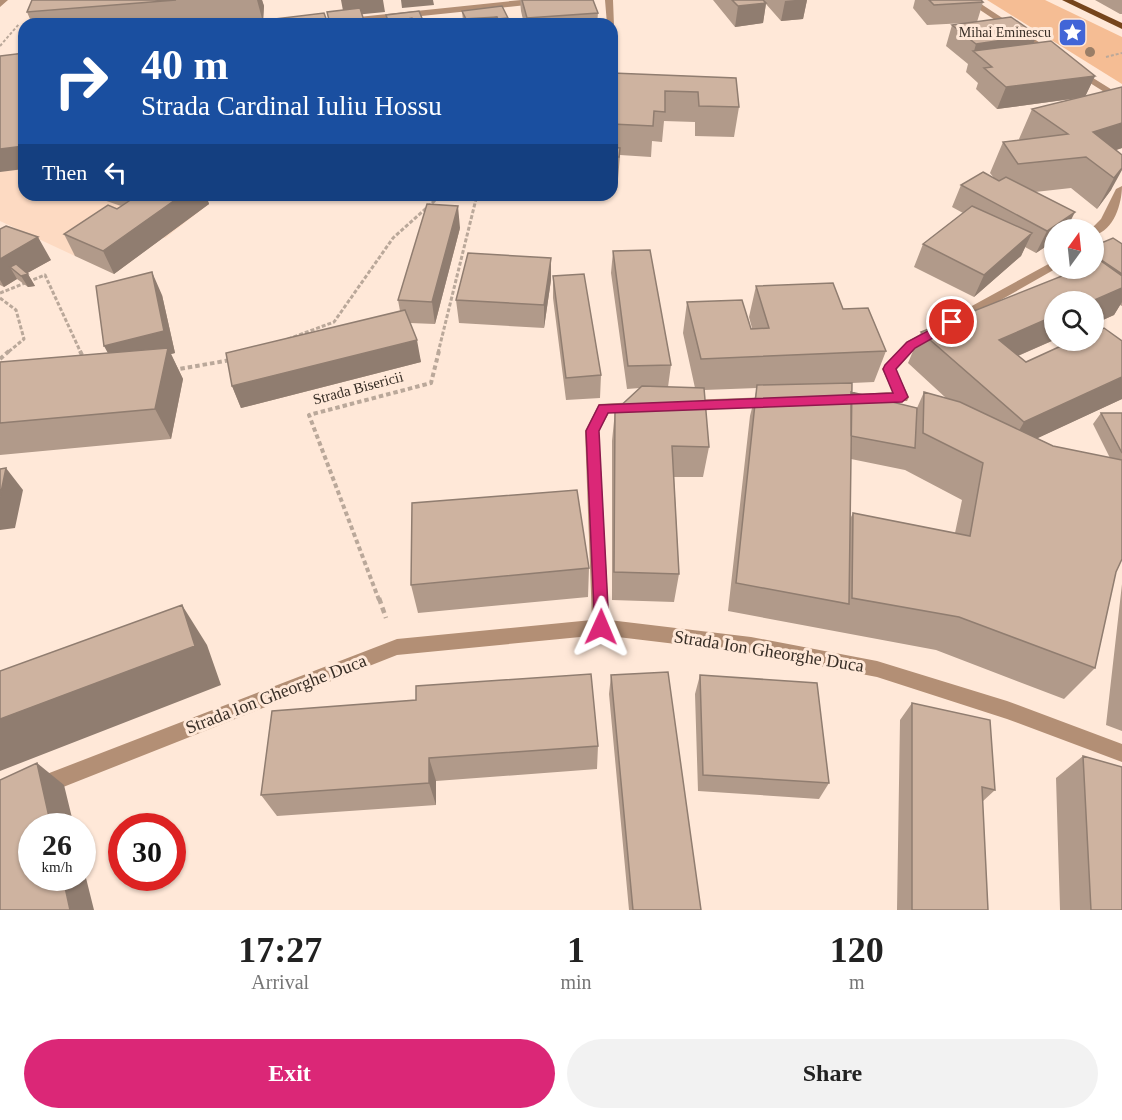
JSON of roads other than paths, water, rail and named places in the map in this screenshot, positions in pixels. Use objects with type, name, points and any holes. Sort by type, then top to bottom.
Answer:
[{"type":"main road","points":[[1066,0],[1122,26]]},
{"type":"street","points":[[0,4],[4,0]]},
{"type":"street","points":[[375,18],[545,0]]},
{"type":"street","points":[[609,0],[610,18]]},
{"type":"street","points":[[969,0],[1122,100]]},
{"type":"street","points":[[1104,223],[1122,189]]},
{"type":"street","points":[[842,399],[906,401],[889,369],[911,345],[1044,271]]},
{"type":"street","points":[[675,406],[783,402]]},
{"type":"street","points":[[601,627],[592,431],[604,408],[651,406]]},
{"type":"street","name":"Strada Ion Gheorghe Duca","points":[[0,802],[397,647],[601,627],[751,645],[877,669],[1007,710],[1122,753]]},
{"type":"place","name":"Mihai Eminescu","points":[[1072,32]]}]
